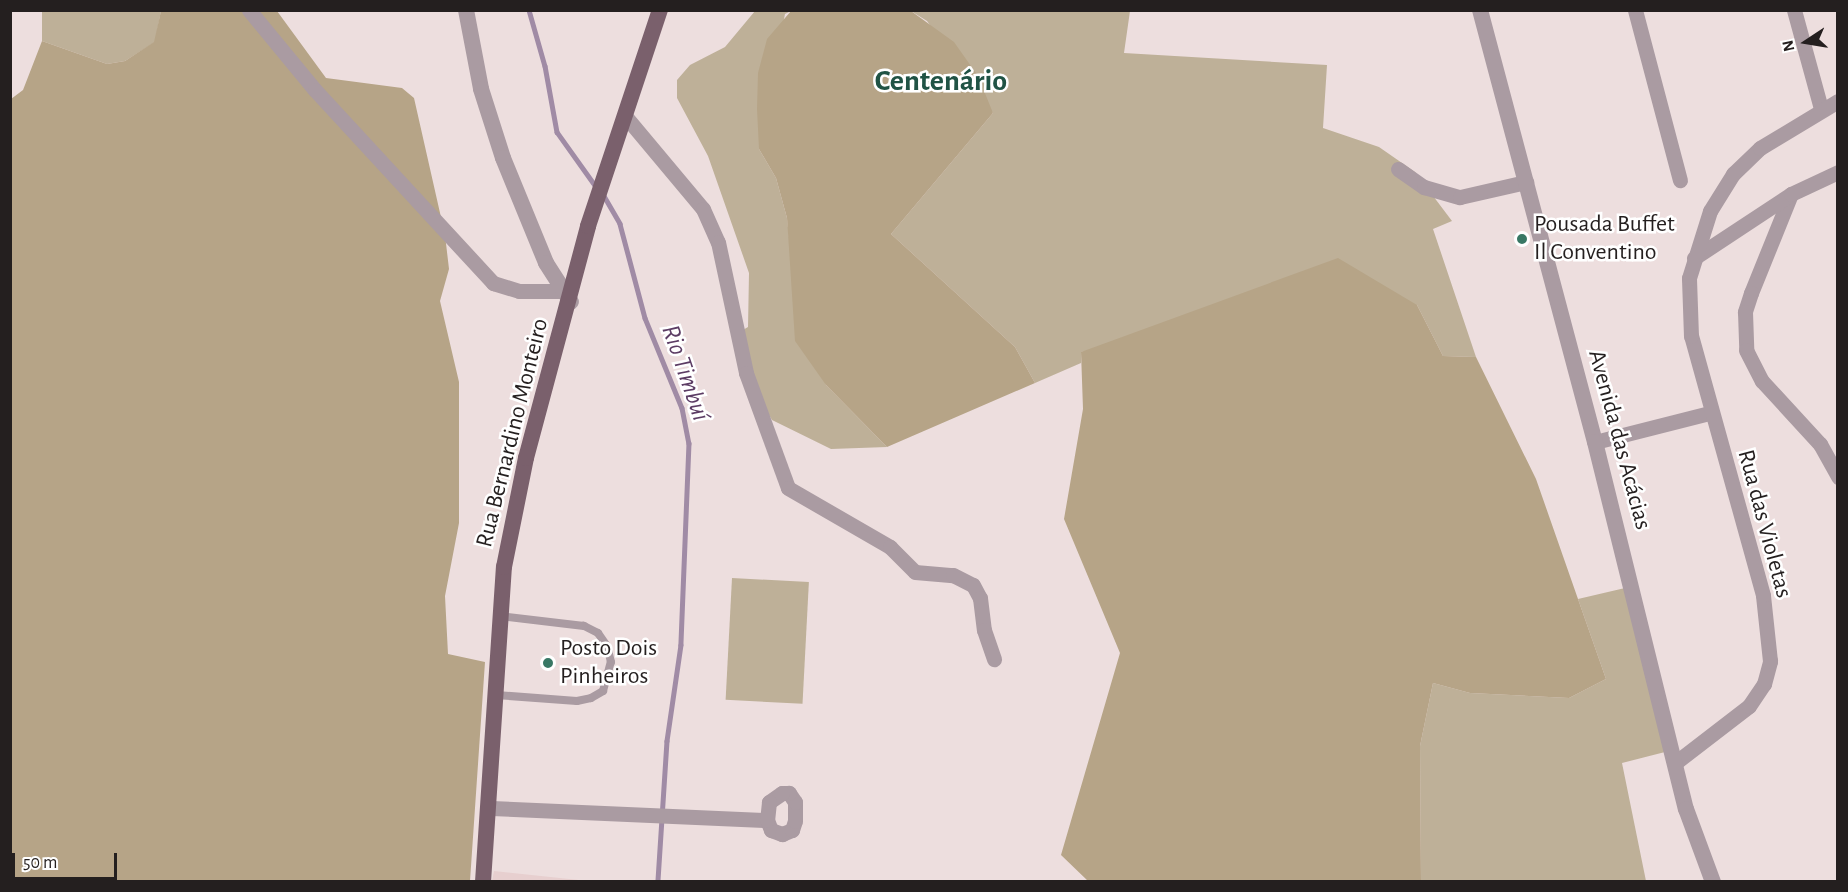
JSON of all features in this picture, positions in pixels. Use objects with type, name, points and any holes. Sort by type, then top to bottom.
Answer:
[{"type":"main road","name":"Rua Bernardino Monteiro","points":[[483,882],[490,808],[504,567],[526,458],[566,297],[601,182],[626,117],[660,10]]},
{"type":"street","points":[[249,10],[315,90],[493,283],[512,291],[566,297]]},
{"type":"street","points":[[466,10],[481,89],[502,158],[566,297]]},
{"type":"street","name":"Avenida das Acácias","points":[[1480,10],[1595,442],[1675,762],[1713,882]]},
{"type":"street","points":[[1635,10],[1680,180]]},
{"type":"street","points":[[1794,10],[1821,109]]},
{"type":"street","name":"Rua das Violetas","points":[[1675,762],[1749,706],[1764,684],[1770,662],[1763,595],[1710,413],[1691,336],[1688,302],[1694,258],[1710,211],[1733,174],[1760,148],[1821,109],[1838,101]]},
{"type":"street","points":[[626,117],[703,209],[718,242],[746,373],[784,478],[795,495],[820,505],[850,526],[890,547],[912,571],[953,575],[974,585],[980,598],[984,630],[993,659]]},
{"type":"street","points":[[1398,169],[1424,187],[1460,197],[1526,182]]},
{"type":"street","points":[[1694,258],[1791,195],[1838,172]]},
{"type":"street","points":[[1791,195],[1745,312],[1746,350],[1762,381],[1820,444],[1838,477]]},
{"type":"street","points":[[1595,442],[1710,413]]},
{"type":"street","points":[[490,808],[654,817],[767,820]]},
{"type":"lane","points":[[495,695],[577,701],[591,698],[603,691],[611,662],[607,646],[598,633],[584,626],[500,616]]},
{"type":"shaded area","points":[[42,11],[161,11],[155,42],[125,61],[107,64],[42,41]]},
{"type":"shaded area","points":[[161,11],[277,11],[326,78],[402,88],[414,98],[445,235],[449,269],[440,301],[459,382],[459,523],[445,596],[448,654],[485,662],[470,881],[11,882],[11,99],[23,90],[42,41],[107,64],[125,61],[154,42]]},
{"type":"shaded area","points":[[755,11],[791,11],[785,14],[759,149],[776,178],[787,218],[792,267],[826,385],[887,447],[831,449],[772,420],[750,382],[736,334],[748,327],[749,273],[708,156],[677,98],[677,80],[690,65],[725,47]]},
{"type":"shaded area","points":[[791,11],[911,11],[954,42],[978,76],[993,113],[891,234],[1015,347],[1035,383],[887,447],[826,385],[795,341],[787,218],[776,178],[759,149],[757,109],[758,73],[767,39]]},
{"type":"shaded area","points":[[911,11],[1130,11],[1124,53],[1327,65],[1323,128],[1379,147],[1415,172],[1452,221],[1433,229],[1476,357],[1443,356],[1417,305],[1081,352],[1081,363],[1035,383],[1015,347],[891,234],[993,113],[927,21]]},
{"type":"shaded area","points":[[1338,258],[1417,305],[1443,356],[1476,357],[1536,479],[1606,679],[1569,698],[1470,693],[1433,683],[1420,746],[1421,881],[1088,881],[1061,855],[1120,653],[1064,519],[1083,409],[1081,352]]},
{"type":"shaded area","points":[[732,578],[809,582],[803,704],[726,700]]},
{"type":"shaded area","points":[[1625,588],[1665,752],[1622,763],[1646,881],[1421,882],[1420,746],[1433,683],[1470,693],[1569,698],[1606,679],[1578,599]]},
{"type":"shaded area","points":[[494,871],[588,881],[492,881]]},
{"type":"waterway","name":"Rio Timbuí","points":[[529,10],[545,66],[557,132],[597,188]]},
{"type":"waterway","name":"Rio Timbuí","points":[[603,194],[620,224],[645,318],[682,408],[689,443],[681,645],[667,741],[658,882]]},
{"type":"place","name":"Pousada Buffet Il Conventino","points":[[1522,239]]},
{"type":"place","name":"Posto Dois Pinheiros","points":[[548,663]]},
{"type":"district","name":"Centenário","points":[[941,81]]}]
